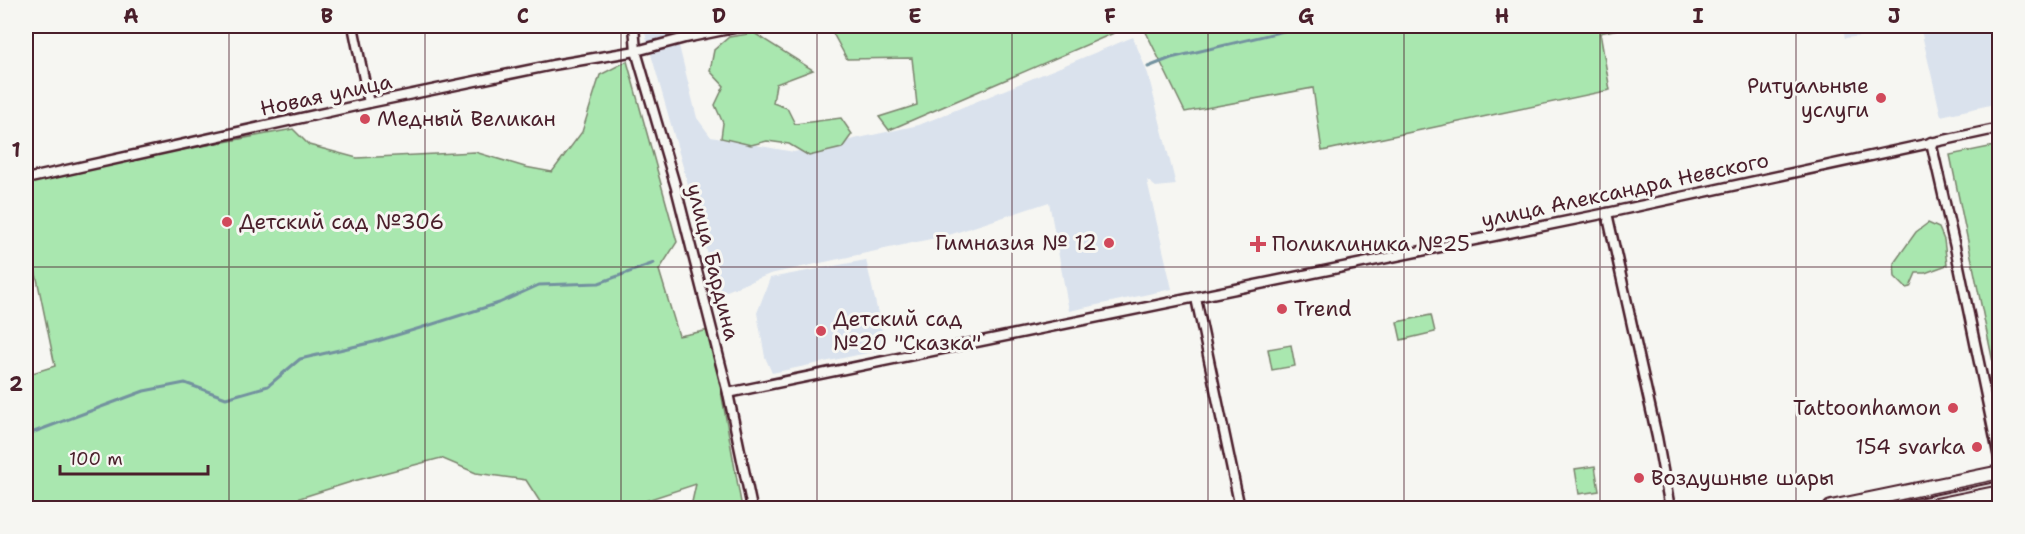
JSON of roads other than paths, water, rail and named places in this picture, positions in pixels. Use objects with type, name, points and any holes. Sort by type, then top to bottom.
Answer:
[{"type":"highway","points":[[1831,508],[2000,473]]},
{"type":"highway","points":[[1926,508],[2000,493]]},
{"type":"street","points":[[353,26],[369,103]]},
{"type":"street","name":"улица Бардина","points":[[634,26],[636,51],[676,188],[728,393],[752,508]]},
{"type":"street","name":"Новая улица","points":[[26,179],[369,103],[553,65],[636,51],[744,26]]},
{"type":"street","name":"улица Александра Невского","points":[[728,393],[1607,213],[2000,128]]},
{"type":"street","points":[[1930,142],[1955,247],[2000,463]]},
{"type":"street","points":[[1607,213],[1657,437],[1670,508]]},
{"type":"street","points":[[1196,298],[1240,508]]},
{"type":"waterway","points":[[1148,67],[1171,58],[1305,26]]},
{"type":"waterway","points":[[26,435],[144,391],[185,383],[226,398],[268,386],[300,359],[374,342],[430,325],[499,303],[539,285],[599,283],[654,263]]},
{"type":"tram line","points":[[1862,508],[2000,479]]},
{"type":"place","name":"Ритуальные услуги","points":[[1881,98]]},
{"type":"place","name":"Медный Великан","points":[[365,119]]},
{"type":"place","name":"Детский сад №306","points":[[227,222]]},
{"type":"place","name":"Гимназия № 12","points":[[1109,243]]},
{"type":"place","name":"Поликлиника №25","points":[[1258,244]]},
{"type":"place","name":"Trend","points":[[1282,309]]},
{"type":"place","name":"Детский сад №20 \"Сказка\"","points":[[821,331]]},
{"type":"place","name":"Tattoonhamon","points":[[1953,408]]},
{"type":"place","name":"154 svarka","points":[[1977,447]]},
{"type":"place","name":"Воздушные шары","points":[[1639,478]]}]
